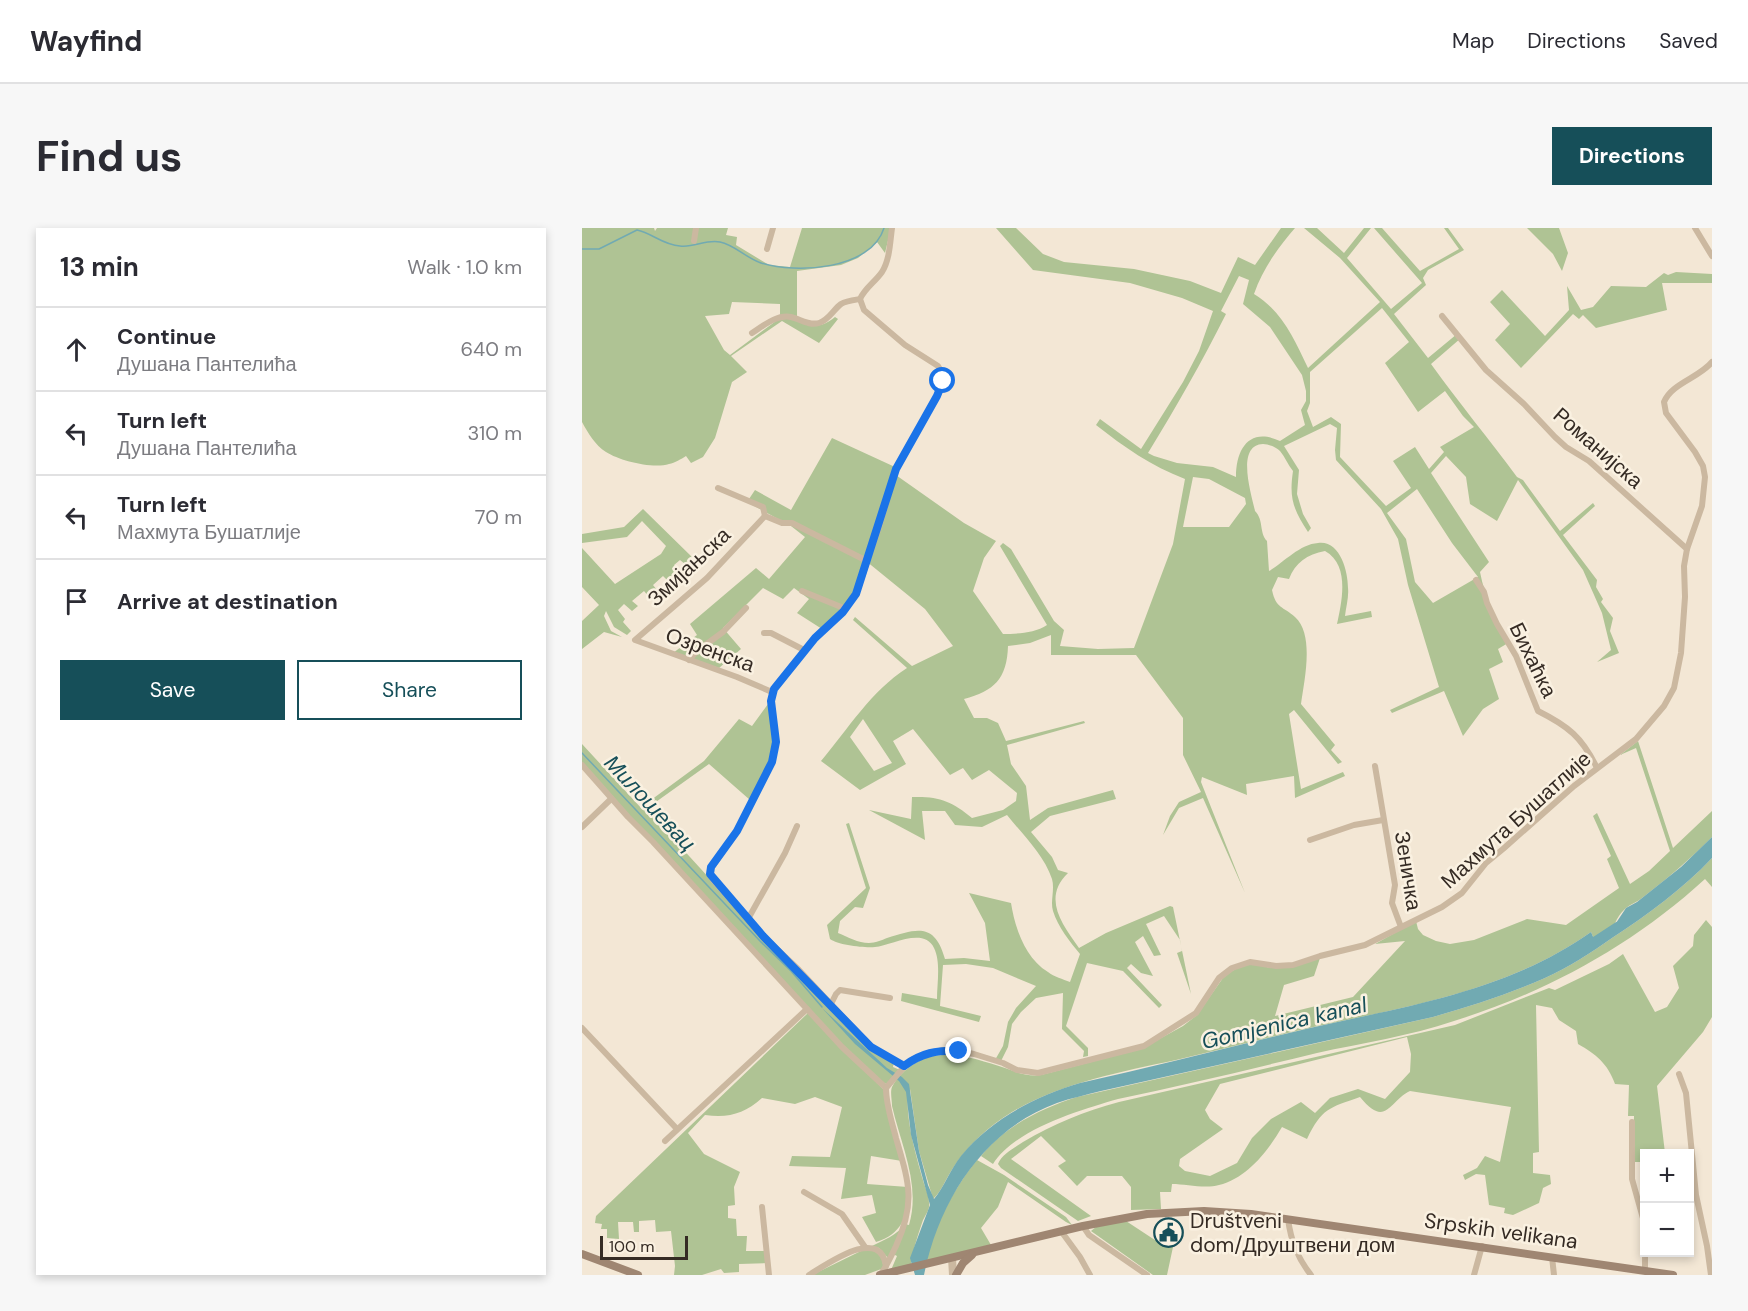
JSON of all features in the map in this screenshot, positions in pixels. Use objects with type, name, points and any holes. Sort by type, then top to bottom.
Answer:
[{"type":"main road","name":"Srpskih velikana","points":[[880,1275],[888,1270],[939,1261],[1083,1226],[1147,1214],[1190,1211],[1232,1212],[1288,1219],[1673,1275]]},
{"type":"main road","points":[[939,1261],[947,1264],[954,1275],[965,1260],[976,1252]]},
{"type":"main road","points":[[582,1254],[638,1275]]},
{"type":"street","points":[[694,241],[696,228]]},
{"type":"street","points":[[767,249],[773,228]]},
{"type":"street","points":[[892,228],[885,266],[873,283],[864,290],[860,299],[864,310],[905,345],[938,366],[944,376],[937,396],[896,469],[856,594],[846,609],[804,650],[772,692],[776,742],[772,762],[737,831],[710,870],[713,880],[748,919],[871,1047],[902,1069]]},
{"type":"street","points":[[1695,228],[1712,255]]},
{"type":"street","points":[[752,333],[774,319],[790,316],[811,323],[819,323],[828,318],[841,304],[860,299]]},
{"type":"street","name":"Романијска","points":[[1442,316],[1486,370],[1524,404],[1555,437],[1566,447],[1589,461],[1687,549]]},
{"type":"street","name":"Махмута Бушатлије","points":[[888,1085],[914,1059],[942,1050],[959,1051],[996,1061],[1017,1070],[1038,1073],[1091,1058],[1137,1049],[1196,1013],[1219,978],[1232,968],[1250,962],[1276,966],[1293,965],[1365,945],[1455,900],[1486,863],[1597,768],[1636,739],[1664,706],[1674,688],[1681,653],[1685,597],[1684,566],[1687,549],[1702,506],[1705,477],[1703,466],[1695,452],[1666,413],[1664,402],[1672,391],[1699,374],[1712,362]]},
{"type":"street","points":[[718,488],[762,507],[765,516],[782,523],[792,523],[867,561]]},
{"type":"street","name":"Змијањска","points":[[635,640],[707,578],[765,516]]},
{"type":"street","name":"Бихаћка","points":[[1476,580],[1484,592],[1497,624],[1516,656],[1538,711],[1566,726],[1578,736],[1597,768]]},
{"type":"street","points":[[802,591],[846,609]]},
{"type":"street","points":[[689,660],[697,651],[723,632],[746,608]]},
{"type":"street","points":[[764,633],[771,633],[804,650]]},
{"type":"street","name":"Озренска","points":[[635,640],[772,692]]},
{"type":"street","points":[[582,765],[611,799],[863,1068],[888,1085],[891,1119],[906,1173],[909,1198],[906,1222],[888,1270]]},
{"type":"street","name":"Зеничка","points":[[1376,766],[1395,885],[1392,903],[1401,927]]},
{"type":"street","points":[[582,826],[611,799]]},
{"type":"street","name":"Зеничка","points":[[1310,840],[1354,825],[1383,820]]},
{"type":"street","points":[[748,919],[785,853],[796,826]]},
{"type":"street","points":[[831,1004],[840,990],[890,998]]},
{"type":"street","points":[[665,1141],[807,1009]]},
{"type":"street","points":[[582,1028],[677,1129]]},
{"type":"street","points":[[1679,1074],[1686,1093],[1696,1195],[1711,1275]]},
{"type":"street","points":[[1632,1122],[1632,1179],[1640,1208]]},
{"type":"street","points":[[804,1192],[842,1214],[865,1247]]},
{"type":"street","points":[[762,1207],[769,1275]]},
{"type":"street","points":[[1288,1219],[1290,1238],[1311,1275]]},
{"type":"street","points":[[1083,1226],[1089,1235],[1147,1275]]},
{"type":"street","points":[[1061,1231],[1090,1275]]},
{"type":"street","points":[[1474,1275],[1482,1246]]},
{"type":"street","points":[[809,1275],[828,1263],[865,1247],[881,1251],[885,1255],[888,1270]]},
{"type":"street","points":[[1552,1257],[1554,1275]]},
{"type":"street","points":[[1645,1257],[1646,1271]]},
{"type":"street","points":[[952,1258],[954,1275]]},
{"type":"green space","points":[[582,228],[654,228],[655,231],[657,228],[728,228],[726,235],[737,237],[736,245],[769,265],[790,267],[802,228],[891,228],[885,253],[877,242],[858,258],[841,265],[797,271],[797,316],[780,315],[780,304],[732,302],[729,314],[705,316],[724,350],[730,355],[780,318],[814,325],[820,325],[835,317],[838,319],[819,343],[782,321],[731,356],[747,372],[732,382],[715,438],[703,457],[691,463],[686,456],[678,461],[654,466],[628,461],[606,452],[595,442],[582,422]]},
{"type":"green space","points":[[996,228],[1016,228],[1043,254],[1064,262],[1134,269],[1190,281],[1221,293],[1238,257],[1255,265],[1281,228],[1295,228],[1272,259],[1254,294],[1280,317],[1308,368],[1380,302],[1340,258],[1304,228],[1317,228],[1344,253],[1364,228],[1371,228],[1347,258],[1391,309],[1422,283],[1374,228],[1382,228],[1420,271],[1459,249],[1444,228],[1448,228],[1464,250],[1428,270],[1423,278],[1426,285],[1394,314],[1428,358],[1457,334],[1461,338],[1431,364],[1517,477],[1523,480],[1560,531],[1593,503],[1595,506],[1563,535],[1597,580],[1596,587],[1603,599],[1601,602],[1613,618],[1610,631],[1619,653],[1597,662],[1611,650],[1602,613],[1583,570],[1518,480],[1497,521],[1470,504],[1466,477],[1446,456],[1431,473],[1489,562],[1480,572],[1482,582],[1491,609],[1508,643],[1498,649],[1503,662],[1489,669],[1499,699],[1483,709],[1463,736],[1444,691],[1392,713],[1390,710],[1439,687],[1408,585],[1398,539],[1381,509],[1336,460],[1337,428],[1330,424],[1284,446],[1299,470],[1297,494],[1303,514],[1311,528],[1308,532],[1293,503],[1293,471],[1282,453],[1265,444],[1254,447],[1247,462],[1247,472],[1255,511],[1260,518],[1267,541],[1269,571],[1292,554],[1311,544],[1326,543],[1337,551],[1348,581],[1345,616],[1371,611],[1372,617],[1337,624],[1342,594],[1341,574],[1333,557],[1325,551],[1302,560],[1289,579],[1278,577],[1272,590],[1278,604],[1295,617],[1305,635],[1307,659],[1301,704],[1335,745],[1331,750],[1342,762],[1338,764],[1294,710],[1289,714],[1301,789],[1343,772],[1345,776],[1295,798],[1294,776],[1246,784],[1247,795],[1202,777],[1201,782],[1245,893],[1203,798],[1179,808],[1163,835],[1170,816],[1179,802],[1201,792],[1183,755],[1183,718],[1136,655],[1051,655],[1051,635],[1030,643],[1008,646],[1005,667],[997,682],[983,692],[964,699],[974,718],[987,718],[998,723],[1006,741],[1084,721],[1085,723],[1007,745],[1011,764],[1026,786],[1030,820],[1048,808],[1113,790],[1116,799],[1050,816],[1031,832],[1052,857],[1058,870],[1068,873],[1060,882],[1056,892],[1057,911],[1066,930],[1079,948],[1106,933],[1170,906],[1173,907],[1180,940],[1164,916],[1146,924],[1161,955],[1154,956],[1143,936],[1135,942],[1153,976],[1141,973],[1131,964],[1127,968],[1162,1005],[1159,1008],[1123,971],[1087,963],[1066,1026],[1088,1048],[1088,1056],[1083,1057],[1084,1051],[1062,1029],[1063,993],[1036,998],[1021,1012],[1012,1024],[1008,1047],[1001,1061],[995,1060],[1003,1046],[1008,1022],[1016,1008],[1036,986],[993,968],[966,964],[943,965],[940,1006],[981,1016],[979,1022],[901,1001],[902,993],[937,999],[937,960],[934,948],[929,942],[923,938],[915,938],[875,947],[851,946],[830,939],[827,925],[866,888],[846,824],[849,823],[870,888],[863,908],[855,907],[840,921],[838,933],[869,943],[908,932],[924,931],[936,939],[945,959],[964,958],[990,961],[985,923],[969,893],[1011,903],[1018,932],[1027,951],[1040,966],[1053,975],[1070,982],[1080,954],[1055,917],[1052,907],[1053,883],[1048,870],[1038,853],[1007,815],[982,827],[955,825],[945,811],[922,811],[925,840],[869,810],[911,819],[912,797],[921,797],[944,801],[958,807],[972,818],[1003,810],[1016,801],[1017,793],[989,770],[972,780],[963,768],[950,775],[913,729],[893,741],[906,764],[860,790],[821,761],[871,699],[907,668],[853,620],[855,617],[912,666],[953,646],[925,609],[866,561],[851,600],[822,629],[797,613],[809,599],[794,588],[783,599],[763,588],[723,628],[741,649],[719,668],[673,653],[697,635],[690,624],[756,568],[769,579],[805,537],[791,526],[747,502],[755,490],[791,510],[832,438],[895,467],[893,473],[964,523],[996,541],[984,558],[973,591],[1003,634],[1031,631],[1047,625],[1000,546],[1003,543],[1011,549],[1054,621],[1064,630],[1060,646],[1098,649],[1134,648],[1173,544],[1185,479],[1138,455],[1096,425],[1100,419],[1141,449],[1183,382],[1199,351],[1213,311],[1182,298],[1130,283],[1033,270]],"holes":[[[1239,276],[1249,280],[1243,304],[1270,327],[1302,375],[1306,391],[1306,401],[1301,410],[1305,425],[1280,441],[1260,437],[1247,443],[1239,457],[1236,477],[1213,467],[1177,463],[1148,453],[1217,332],[1226,314],[1221,311]],[[1382,308],[1409,342],[1385,363],[1418,412],[1445,391],[1474,427],[1440,447],[1444,452],[1429,469],[1415,447],[1393,461],[1411,488],[1386,506],[1340,457],[1341,424],[1331,417],[1313,427],[1307,411],[1310,403],[1310,372]],[[1193,477],[1209,479],[1245,498],[1246,504],[1229,527],[1183,527]],[[1417,489],[1452,543],[1478,577],[1433,603],[1415,582],[1406,539],[1387,513]],[[863,719],[892,763],[874,771],[850,737]]]},
{"type":"green space","points":[[1527,228],[1559,228],[1568,253],[1562,271],[1553,254]]},
{"type":"green space","points":[[1676,272],[1712,274],[1712,283],[1662,283],[1667,310],[1596,328],[1583,315],[1579,319],[1573,314],[1521,368],[1495,340],[1510,324],[1490,302],[1502,290],[1545,336],[1569,310],[1567,286],[1581,310],[1593,307],[1611,286],[1646,287],[1664,273],[1668,275]]},
{"type":"green space","points":[[643,509],[693,558],[685,564],[680,560],[674,565],[678,570],[667,580],[663,576],[653,585],[657,590],[649,597],[644,591],[632,601],[638,606],[632,611],[624,604],[618,610],[625,619],[623,622],[631,631],[627,635],[614,627],[606,611],[604,616],[611,631],[622,637],[604,632],[582,649],[582,621],[599,605],[582,587],[582,548],[615,584],[661,554],[666,546],[642,521],[627,537],[582,543],[582,534],[624,527]]},
{"type":"green space","points":[[771,700],[774,736],[772,759],[750,800],[709,764],[653,804],[651,800],[704,761],[739,719],[752,726]]},
{"type":"green space","points":[[1638,741],[1673,848],[1712,811],[1712,837],[1660,884],[1626,908],[1607,933],[1594,939],[1591,932],[1560,952],[1528,968],[1460,993],[1112,1074],[1050,1093],[1012,1112],[979,1137],[950,1172],[933,1199],[919,1151],[910,1089],[909,1121],[928,1197],[928,1212],[923,1220],[911,1265],[891,1270],[897,1256],[893,1254],[888,1258],[879,1248],[872,1246],[894,1234],[905,1224],[909,1225],[913,1195],[911,1180],[892,1106],[891,1091],[899,1077],[914,1064],[936,1056],[959,1056],[1022,1074],[1041,1075],[1141,1049],[1183,1026],[1197,1015],[1225,975],[1243,965],[1253,964],[1271,968],[1320,958],[1314,976],[1284,985],[1275,1016],[1353,997],[1405,941],[1375,944],[1416,921],[1423,935],[1450,944],[1474,940],[1527,919],[1566,925],[1619,888],[1607,859],[1611,856],[1593,816],[1597,813],[1630,884],[1649,871],[1670,851],[1636,748],[1620,755]]},
{"type":"green space","points":[[582,744],[874,1052],[894,1062],[893,1067],[900,1070],[888,1084],[881,1083],[843,1046],[582,764]]},
{"type":"green space","points":[[1712,858],[1712,887],[1705,879],[1648,925],[1618,945],[1555,981],[1522,996],[1420,1031],[1118,1099],[1049,1122],[1016,1141],[993,1164],[981,1156],[1001,1136],[1025,1119],[1077,1097],[1433,1017],[1531,984],[1580,960],[1638,920],[1677,891]]},
{"type":"green space","points":[[1706,920],[1712,927],[1712,1017],[1703,1032],[1657,1086],[1665,1149],[1640,1149],[1640,1162],[1633,1162],[1634,1116],[1628,1116],[1629,1085],[1615,1084],[1601,1060],[1578,1044],[1576,1031],[1559,1020],[1552,1008],[1536,1005],[1539,1152],[1533,1153],[1533,1173],[1550,1175],[1551,1184],[1543,1188],[1539,1203],[1513,1215],[1504,1213],[1505,1208],[1489,1205],[1485,1175],[1476,1174],[1465,1180],[1463,1175],[1477,1168],[1485,1156],[1500,1162],[1511,1107],[1410,1091],[1382,1112],[1376,1111],[1360,1097],[1334,1107],[1322,1115],[1307,1139],[1282,1127],[1263,1154],[1248,1170],[1229,1181],[1214,1186],[1172,1184],[1171,1192],[1160,1192],[1161,1209],[1131,1210],[1131,1187],[1122,1176],[1087,1176],[1077,1186],[1058,1166],[1066,1161],[1041,1136],[1011,1159],[1091,1216],[1078,1221],[998,1164],[1002,1157],[1035,1135],[1093,1110],[1119,1102],[1455,1025],[1549,988],[1555,990],[1609,964],[1623,954],[1655,1012],[1667,1007],[1679,988],[1673,966],[1693,946],[1694,935]],"holes":[[[1407,1037],[1411,1054],[1410,1072],[1385,1099],[1358,1089],[1330,1098],[1315,1113],[1301,1102],[1271,1119],[1252,1138],[1237,1163],[1210,1176],[1185,1171],[1179,1166],[1180,1159],[1223,1129],[1210,1119],[1205,1110],[1220,1084]]]},
{"type":"green space","points":[[1182,951],[1191,994],[1177,953]]},
{"type":"green space","points":[[808,1013],[885,1091],[902,1161],[871,1156],[867,1184],[908,1187],[905,1214],[893,1234],[876,1242],[862,1217],[876,1213],[872,1195],[841,1199],[846,1168],[789,1166],[792,1156],[830,1157],[842,1107],[815,1097],[795,1104],[762,1098],[736,1114],[705,1115],[688,1133],[704,1154],[740,1172],[734,1187],[735,1205],[728,1206],[728,1218],[736,1219],[737,1236],[747,1236],[746,1251],[768,1251],[769,1263],[739,1264],[739,1272],[724,1273],[721,1269],[702,1275],[674,1275],[671,1231],[656,1232],[655,1220],[639,1221],[639,1232],[634,1232],[633,1222],[618,1222],[619,1239],[607,1238],[607,1229],[601,1229],[602,1224],[595,1223],[596,1216]]},
{"type":"green space","points":[[977,1160],[1004,1175],[1066,1217],[1072,1225],[1008,1182],[998,1207],[981,1228],[991,1245],[926,1261],[946,1207]]},
{"type":"green space","points":[[1126,1221],[1164,1246],[1173,1247],[1167,1275],[1153,1275],[1091,1231],[1096,1227]]},
{"type":"green space","points":[[865,1249],[880,1252],[884,1268],[865,1275],[812,1275]]},
{"type":"water","points":[[1712,837],[1712,858],[1677,891],[1588,954],[1531,984],[1433,1017],[1101,1091],[1057,1103],[1031,1115],[1007,1131],[968,1171],[941,1221],[924,1275],[915,1275],[910,1258],[930,1205],[911,1135],[906,1092],[899,1081],[855,1044],[822,1008],[887,1068],[909,1084],[919,1151],[934,1199],[957,1161],[973,1143],[1000,1120],[1031,1102],[1080,1083],[1420,1004],[1491,983],[1526,969],[1591,932],[1594,939],[1603,937],[1610,932],[1626,908],[1681,867]]},
{"type":"waterway","points":[[582,249],[599,249],[637,230],[674,245],[690,246],[720,242],[761,263],[793,268],[812,268],[849,260],[864,253],[876,242],[884,228]]},
{"type":"waterway","name":"Милошевац","points":[[582,753],[791,971],[822,1007]]},
{"type":"waterway","name":"Gomjenica kanal","points":[[1591,942],[1617,925]]},
{"type":"place","name":"Društveni dom/Друштвени дом","points":[[1169,1233]]},
{"type":"route","points":[[943,381],[890,483],[879,526],[856,594],[843,612],[815,638],[771,694],[776,742],[772,762],[737,831],[711,867],[710,874],[763,936],[799,970],[871,1047],[904,1066],[928,1053],[942,1050],[959,1051]]}]
